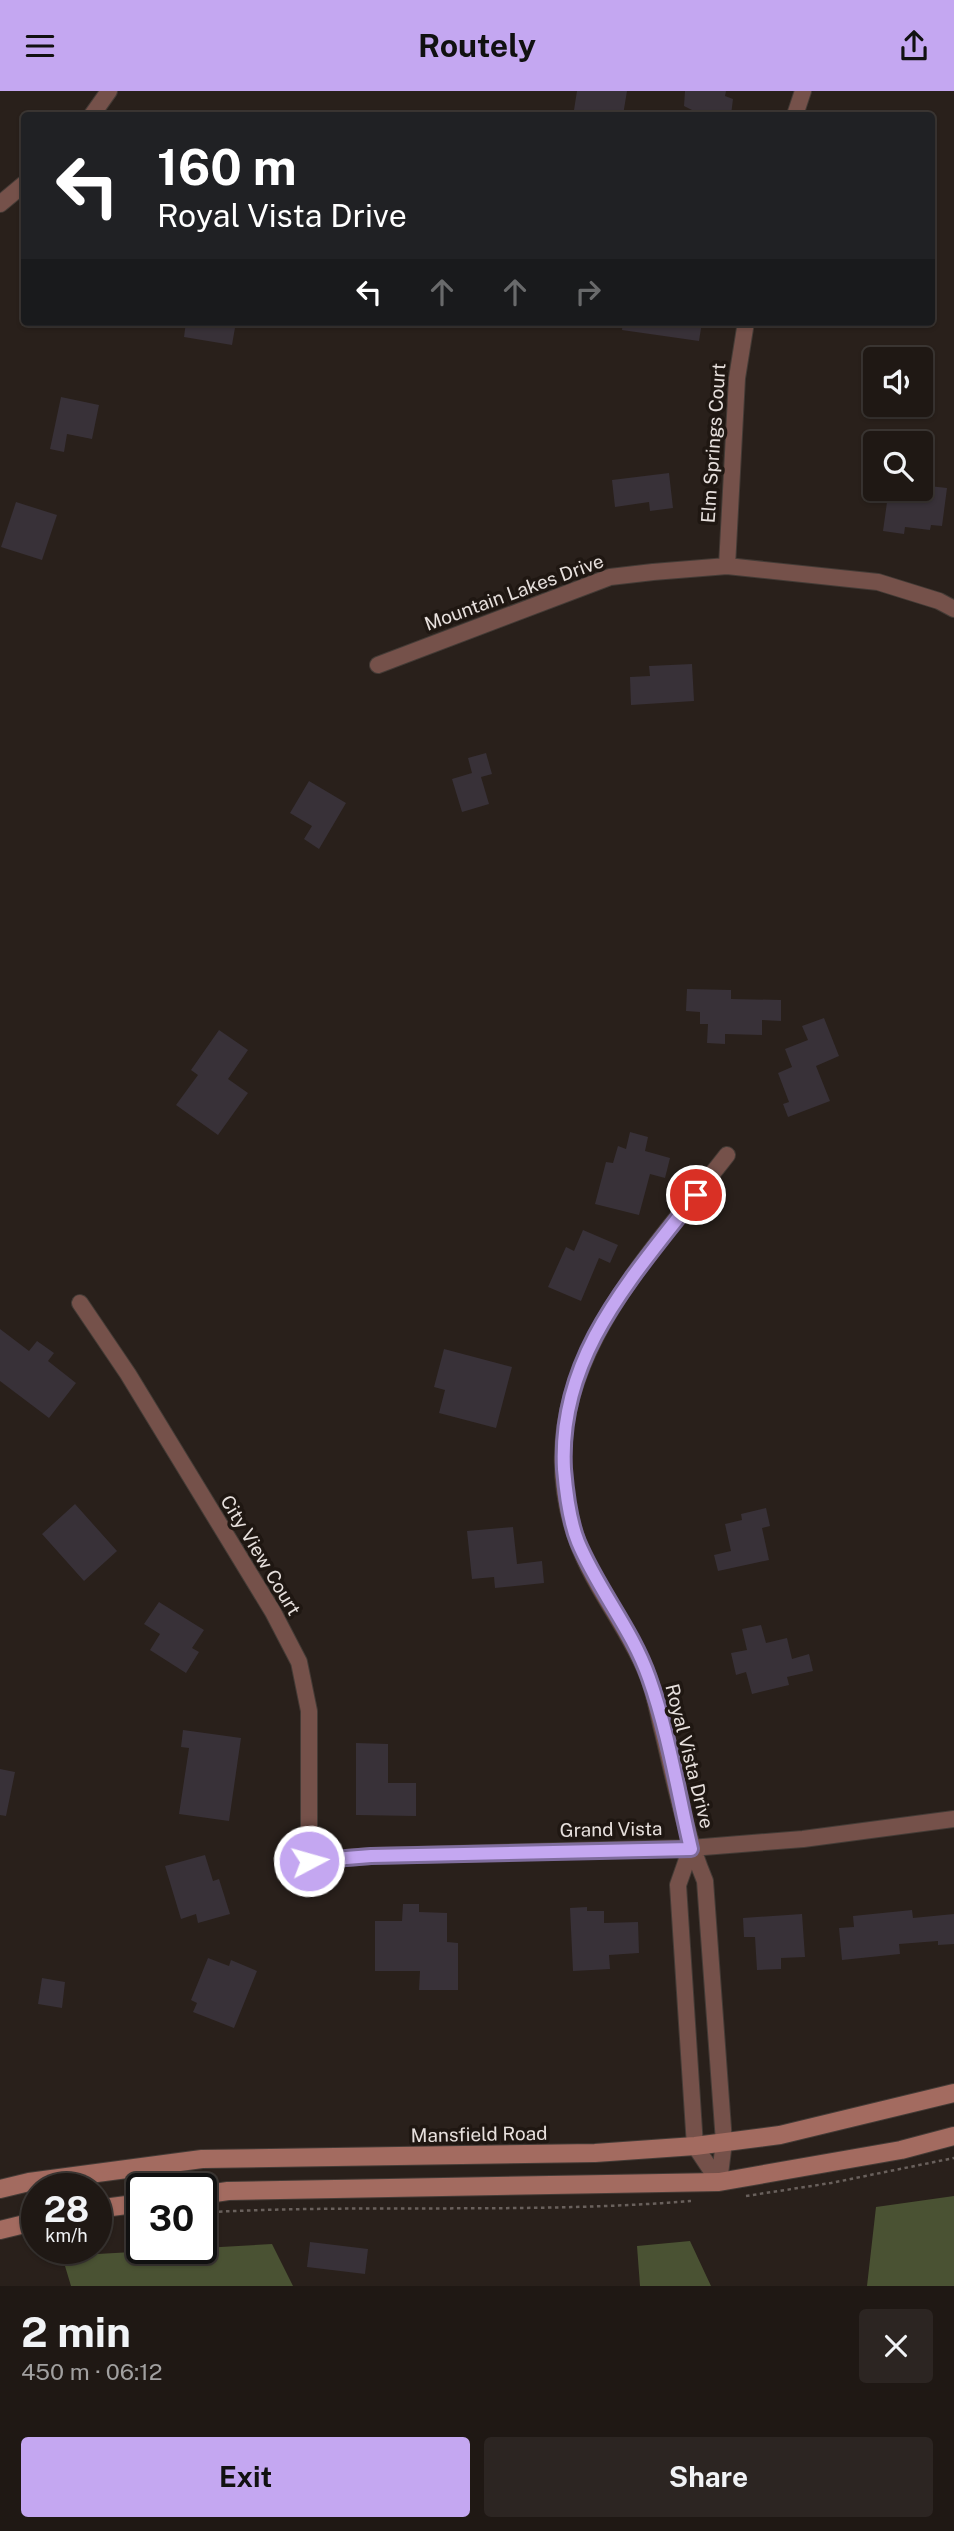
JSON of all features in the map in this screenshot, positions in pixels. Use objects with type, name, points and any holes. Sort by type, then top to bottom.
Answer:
[{"type":"main road","name":"Mansfield Road","points":[[0,2189],[29,2182],[202,2158],[595,2153],[695,2146],[805,2130],[954,2093]]},
{"type":"main road","points":[[217,2193],[719,2182],[901,2150],[954,2136]]},
{"type":"main road","points":[[0,2230],[21,2225]]},
{"type":"street","points":[[94,112],[109,91]]},
{"type":"street","points":[[796,112],[803,91]]},
{"type":"street","points":[[0,204],[21,186]]},
{"type":"street","name":"Elm Springs Court","points":[[727,566],[737,378],[745,326]]},
{"type":"street","name":"Mountain Lakes Drive","points":[[378,665],[610,577],[727,566],[878,582],[939,601],[954,609]]},
{"type":"street","name":"Royal Vista Drive","points":[[719,2182],[724,2143],[705,1881],[691,1849],[649,1679],[629,1632],[595,1579],[576,1539],[566,1493],[563,1441],[569,1398],[586,1353],[618,1296],[727,1154]]},
{"type":"street","name":"City View Court","points":[[80,1303],[128,1374],[273,1612],[299,1661],[309,1711],[309,1861]]},
{"type":"street","name":"Grand Vista","points":[[309,1861],[359,1857],[691,1849],[803,1839],[954,1819]]},
{"type":"street","name":"Royal Vista Drive","points":[[691,1849],[678,1885],[695,2146],[719,2182]]},
{"type":"street","points":[[684,1976],[711,1973]]},
{"type":"green space","points":[[954,2196],[954,2286],[867,2286],[876,2207]]},
{"type":"green space","points":[[690,2241],[711,2286],[640,2286],[637,2246]]},
{"type":"green space","points":[[272,2244],[293,2286],[71,2286],[64,2264],[112,2264],[112,2253],[126,2252],[126,2264],[217,2264],[217,2247]]},
{"type":"building","points":[[577,91],[627,91],[624,112],[574,110]]},
{"type":"building","points":[[685,91],[726,91],[725,96],[733,99],[731,112],[694,112],[684,106]]},
{"type":"building","points":[[185,326],[235,326],[232,345],[184,337]]},
{"type":"building","points":[[622,326],[701,326],[699,341],[622,330]]},
{"type":"building","points":[[61,397],[99,405],[92,439],[67,434],[64,452],[50,449]]},
{"type":"building","points":[[669,473],[673,508],[650,511],[649,502],[615,507],[612,480]]},
{"type":"building","points":[[933,486],[947,488],[942,526],[931,525],[930,530],[905,527],[904,534],[883,531],[887,501],[933,501]]},
{"type":"building","points":[[16,502],[57,515],[42,560],[1,547]]},
{"type":"building","points":[[692,664],[694,701],[631,705],[630,677],[650,676],[649,666]]},
{"type":"building","points":[[486,753],[492,774],[481,777],[489,804],[462,812],[452,779],[472,773],[468,758]]},
{"type":"building","points":[[309,781],[346,803],[319,849],[304,839],[312,826],[290,813]]},
{"type":"building","points":[[687,989],[731,990],[731,999],[781,1000],[781,1021],[762,1020],[762,1035],[725,1034],[725,1044],[707,1043],[708,1024],[700,1024],[700,1012],[686,1011]]},
{"type":"building","points":[[824,1018],[839,1056],[816,1066],[830,1101],[788,1117],[783,1104],[789,1102],[778,1073],[792,1067],[785,1049],[808,1040],[802,1026]]},
{"type":"building","points":[[219,1030],[248,1050],[228,1079],[248,1093],[218,1135],[176,1105],[198,1075],[191,1070]]},
{"type":"building","points":[[630,1132],[648,1137],[645,1151],[670,1158],[665,1178],[650,1174],[639,1215],[595,1204],[606,1162],[613,1163],[618,1146],[626,1149]]},
{"type":"building","points":[[583,1230],[618,1245],[610,1263],[599,1258],[581,1301],[548,1287],[566,1247],[574,1251]]},
{"type":"building","points":[[0,1329],[29,1351],[37,1341],[54,1353],[48,1361],[76,1383],[49,1418],[0,1381]]},
{"type":"building","points":[[444,1349],[512,1367],[496,1428],[439,1413],[445,1390],[434,1387]]},
{"type":"building","points":[[75,1504],[117,1551],[84,1581],[42,1534]]},
{"type":"building","points":[[766,1508],[770,1526],[762,1528],[769,1560],[718,1571],[714,1555],[731,1551],[725,1524],[742,1520],[741,1514]]},
{"type":"building","points":[[513,1527],[517,1564],[542,1561],[544,1583],[495,1588],[494,1577],[472,1579],[467,1531]]},
{"type":"building","points":[[159,1602],[204,1630],[192,1648],[199,1652],[186,1673],[150,1650],[160,1634],[144,1624]]},
{"type":"building","points":[[761,1625],[766,1643],[787,1638],[792,1659],[809,1654],[813,1671],[787,1677],[789,1685],[752,1694],[746,1672],[736,1675],[731,1653],[747,1650],[742,1629]]},
{"type":"building","points":[[183,1730],[241,1738],[229,1821],[179,1814],[189,1748],[181,1747]]},
{"type":"building","points":[[356,1743],[388,1744],[388,1783],[416,1783],[416,1816],[356,1815]]},
{"type":"building","points":[[0,1769],[15,1772],[6,1816],[0,1815]]},
{"type":"building","points":[[205,1855],[213,1881],[219,1879],[230,1914],[198,1923],[196,1914],[181,1919],[165,1866]]},
{"type":"building","points":[[403,1904],[419,1904],[419,1912],[447,1913],[447,1942],[458,1943],[458,1990],[419,1990],[420,1971],[375,1971],[375,1921],[402,1921]]},
{"type":"building","points":[[587,1907],[587,1911],[604,1911],[604,1923],[638,1922],[639,1953],[609,1955],[610,1969],[573,1971],[570,1908]]},
{"type":"building","points":[[912,1910],[913,1918],[954,1914],[954,1944],[938,1945],[938,1941],[899,1944],[900,1954],[842,1960],[839,1928],[854,1927],[853,1916]]},
{"type":"building","points":[[802,1914],[805,1957],[781,1958],[781,1969],[757,1970],[755,1937],[744,1937],[743,1918]]},
{"type":"building","points":[[208,1958],[229,1966],[231,1960],[257,1971],[234,2028],[193,2012],[197,2003],[191,2000]]},
{"type":"building","points":[[42,1978],[65,1982],[62,2008],[38,2004]]},
{"type":"building","points":[[310,2242],[368,2249],[365,2274],[307,2267]]},
{"type":"route","points":[[309,1861],[335,1857],[691,1849],[649,1679],[629,1632],[595,1579],[576,1539],[566,1493],[563,1441],[569,1398],[586,1353],[618,1296],[696,1195]]}]
